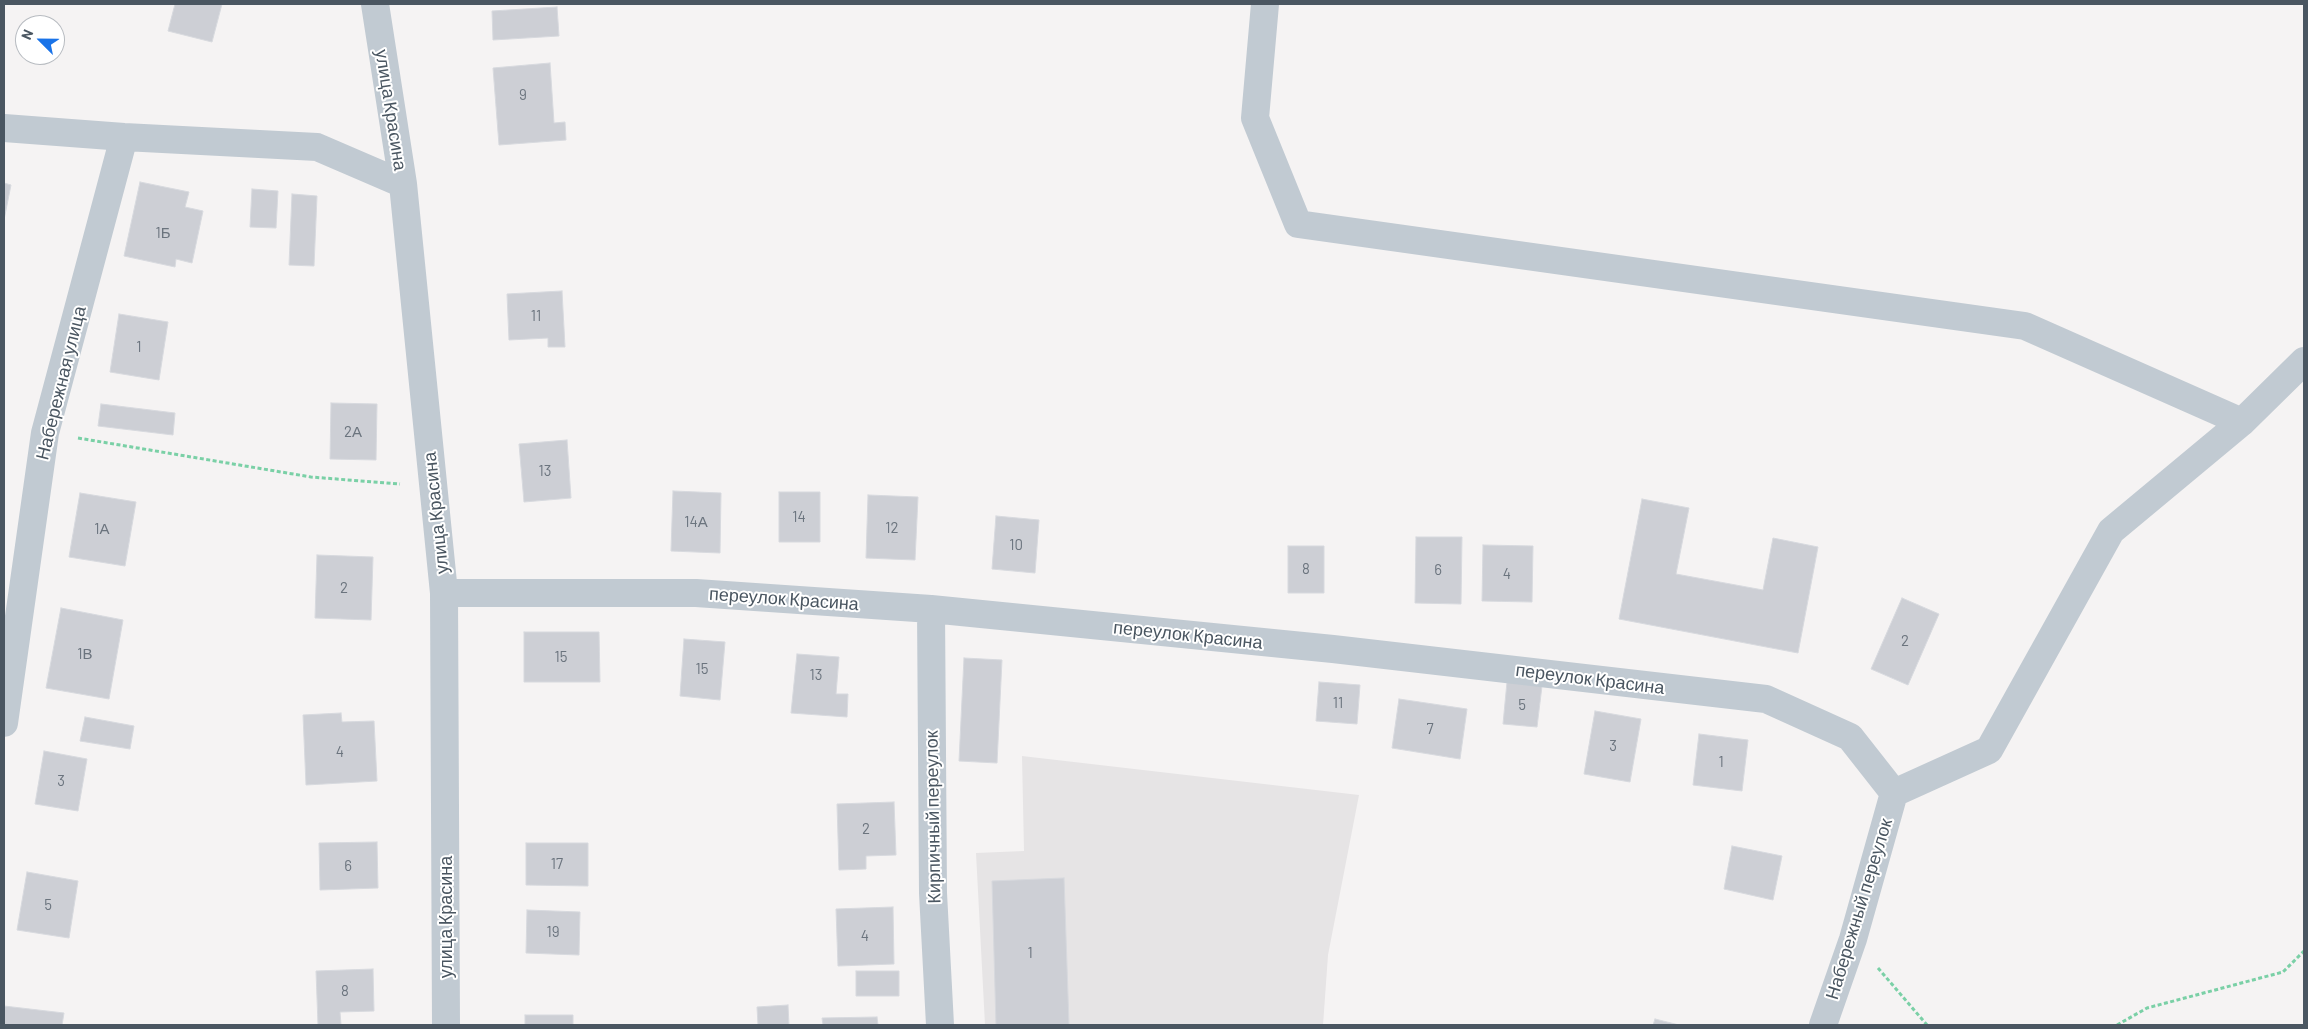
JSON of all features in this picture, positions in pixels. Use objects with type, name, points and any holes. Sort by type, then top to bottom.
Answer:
[{"type":"street","name":"улица Красина","points":[[375,4],[402,184],[444,593],[446,1025]]},
{"type":"street","points":[[1265,4],[1255,118],[1298,224],[2025,326],[2242,422]]},
{"type":"street","points":[[4,128],[124,137],[317,147],[402,184]]},
{"type":"street","name":"Набережная улица","points":[[4,722],[45,433],[124,137]]},
{"type":"street","points":[[1894,793],[1989,750],[2111,531],[2242,422],[2304,361]]},
{"type":"street","name":"переулок Красина","points":[[444,593],[696,592],[932,609],[1333,649],[1766,699],[1850,736],[1894,793]]},
{"type":"street","name":"Кирпичный переулок","points":[[932,609],[933,893],[940,1025]]},
{"type":"street","name":"Набережный переулок","points":[[1823,1025],[1853,939],[1894,793]]},
{"type":"path","points":[[45,433],[311,477],[390,484],[433,484]]},
{"type":"path","points":[[1853,939],[1927,1025]]},
{"type":"path","points":[[2117,1025],[2147,1008],[2283,972],[2304,951]]},
{"type":"shaded area","points":[[1022,756],[1359,795],[1328,955],[1323,1025],[985,1025],[976,853],[1024,851]]},
{"type":"building","points":[[175,4],[222,4],[212,42],[168,31]]},
{"type":"building","points":[[557,7],[559,36],[493,40],[492,11]]},
{"type":"building","points":[[550,63],[554,123],[565,122],[566,140],[499,145],[493,68]]},
{"type":"building","points":[[140,182],[189,192],[185,207],[203,211],[192,263],[176,259],[175,267],[124,256]]},
{"type":"building","points":[[4,183],[11,185],[4,220]]},
{"type":"building","points":[[252,189],[278,191],[276,228],[250,227]]},
{"type":"building","points":[[292,194],[317,196],[314,266],[289,265]]},
{"type":"building","points":[[562,291],[565,347],[548,347],[548,338],[509,340],[507,294]]},
{"type":"building","points":[[119,314],[168,322],[159,380],[110,372]]},
{"type":"building","points":[[331,403],[377,404],[376,460],[330,459]]},
{"type":"building","points":[[101,404],[175,413],[173,435],[98,426]]},
{"type":"building","points":[[567,440],[571,498],[524,502],[519,444]]},
{"type":"building","points":[[673,491],[721,493],[720,553],[671,551]]},
{"type":"building","points":[[779,492],[820,492],[820,542],[779,542]]},
{"type":"building","points":[[80,493],[136,502],[125,566],[69,557]]},
{"type":"building","points":[[868,495],[918,497],[915,560],[866,558]]},
{"type":"building","points":[[1642,499],[1689,508],[1676,574],[1763,590],[1773,538],[1818,547],[1798,653],[1619,619]]},
{"type":"building","points":[[996,516],[1039,520],[1035,573],[992,569]]},
{"type":"building","points":[[1416,537],[1462,537],[1461,604],[1415,603]]},
{"type":"building","points":[[1483,545],[1533,546],[1532,602],[1482,601]]},
{"type":"building","points":[[1288,546],[1324,546],[1324,593],[1288,593]]},
{"type":"building","points":[[317,555],[373,557],[371,620],[315,618]]},
{"type":"building","points":[[1902,598],[1939,614],[1908,685],[1871,669]]},
{"type":"building","points":[[61,608],[123,620],[109,699],[46,688]]},
{"type":"building","points":[[524,632],[599,632],[600,682],[524,682]]},
{"type":"building","points":[[684,639],[725,642],[720,700],[680,696]]},
{"type":"building","points":[[797,654],[839,657],[836,694],[848,694],[847,717],[791,713]]},
{"type":"building","points":[[964,658],[1002,660],[997,763],[959,761]]},
{"type":"building","points":[[1319,682],[1360,685],[1357,724],[1316,721]]},
{"type":"building","points":[[1507,682],[1542,686],[1537,727],[1503,724]]},
{"type":"building","points":[[1399,699],[1467,709],[1460,759],[1392,748]]},
{"type":"building","points":[[1595,711],[1641,719],[1630,782],[1584,774]]},
{"type":"building","points":[[341,713],[342,722],[374,721],[377,781],[306,785],[303,715]]},
{"type":"building","points":[[85,717],[134,726],[130,749],[80,741]]},
{"type":"building","points":[[1699,734],[1748,740],[1742,791],[1693,785]]},
{"type":"building","points":[[44,751],[87,759],[78,811],[35,804]]},
{"type":"building","points":[[894,802],[896,855],[866,856],[866,869],[839,870],[837,804]]},
{"type":"building","points":[[377,842],[378,888],[320,890],[319,843]]},
{"type":"building","points":[[526,843],[588,843],[588,886],[526,885]]},
{"type":"building","points":[[1732,846],[1782,856],[1773,900],[1724,889]]},
{"type":"building","points":[[27,872],[78,881],[69,938],[17,930]]},
{"type":"building","points":[[1064,878],[1069,1025],[996,1025],[992,881]]},
{"type":"building","points":[[893,907],[894,964],[838,966],[836,909]]},
{"type":"building","points":[[527,910],[580,912],[579,955],[526,953]]},
{"type":"building","points":[[373,969],[374,1011],[340,1012],[341,1025],[318,1025],[316,971]]},
{"type":"building","points":[[856,971],[899,971],[899,996],[856,996]]},
{"type":"building","points":[[788,1005],[789,1025],[758,1025],[757,1007]]},
{"type":"building","points":[[4,1006],[64,1013],[62,1025],[4,1025]]},
{"type":"building","points":[[525,1015],[573,1015],[573,1025],[525,1025]]},
{"type":"building","points":[[877,1017],[878,1025],[823,1025],[822,1018]]},
{"type":"building","points":[[1655,1019],[1679,1025],[1653,1025]]}]
